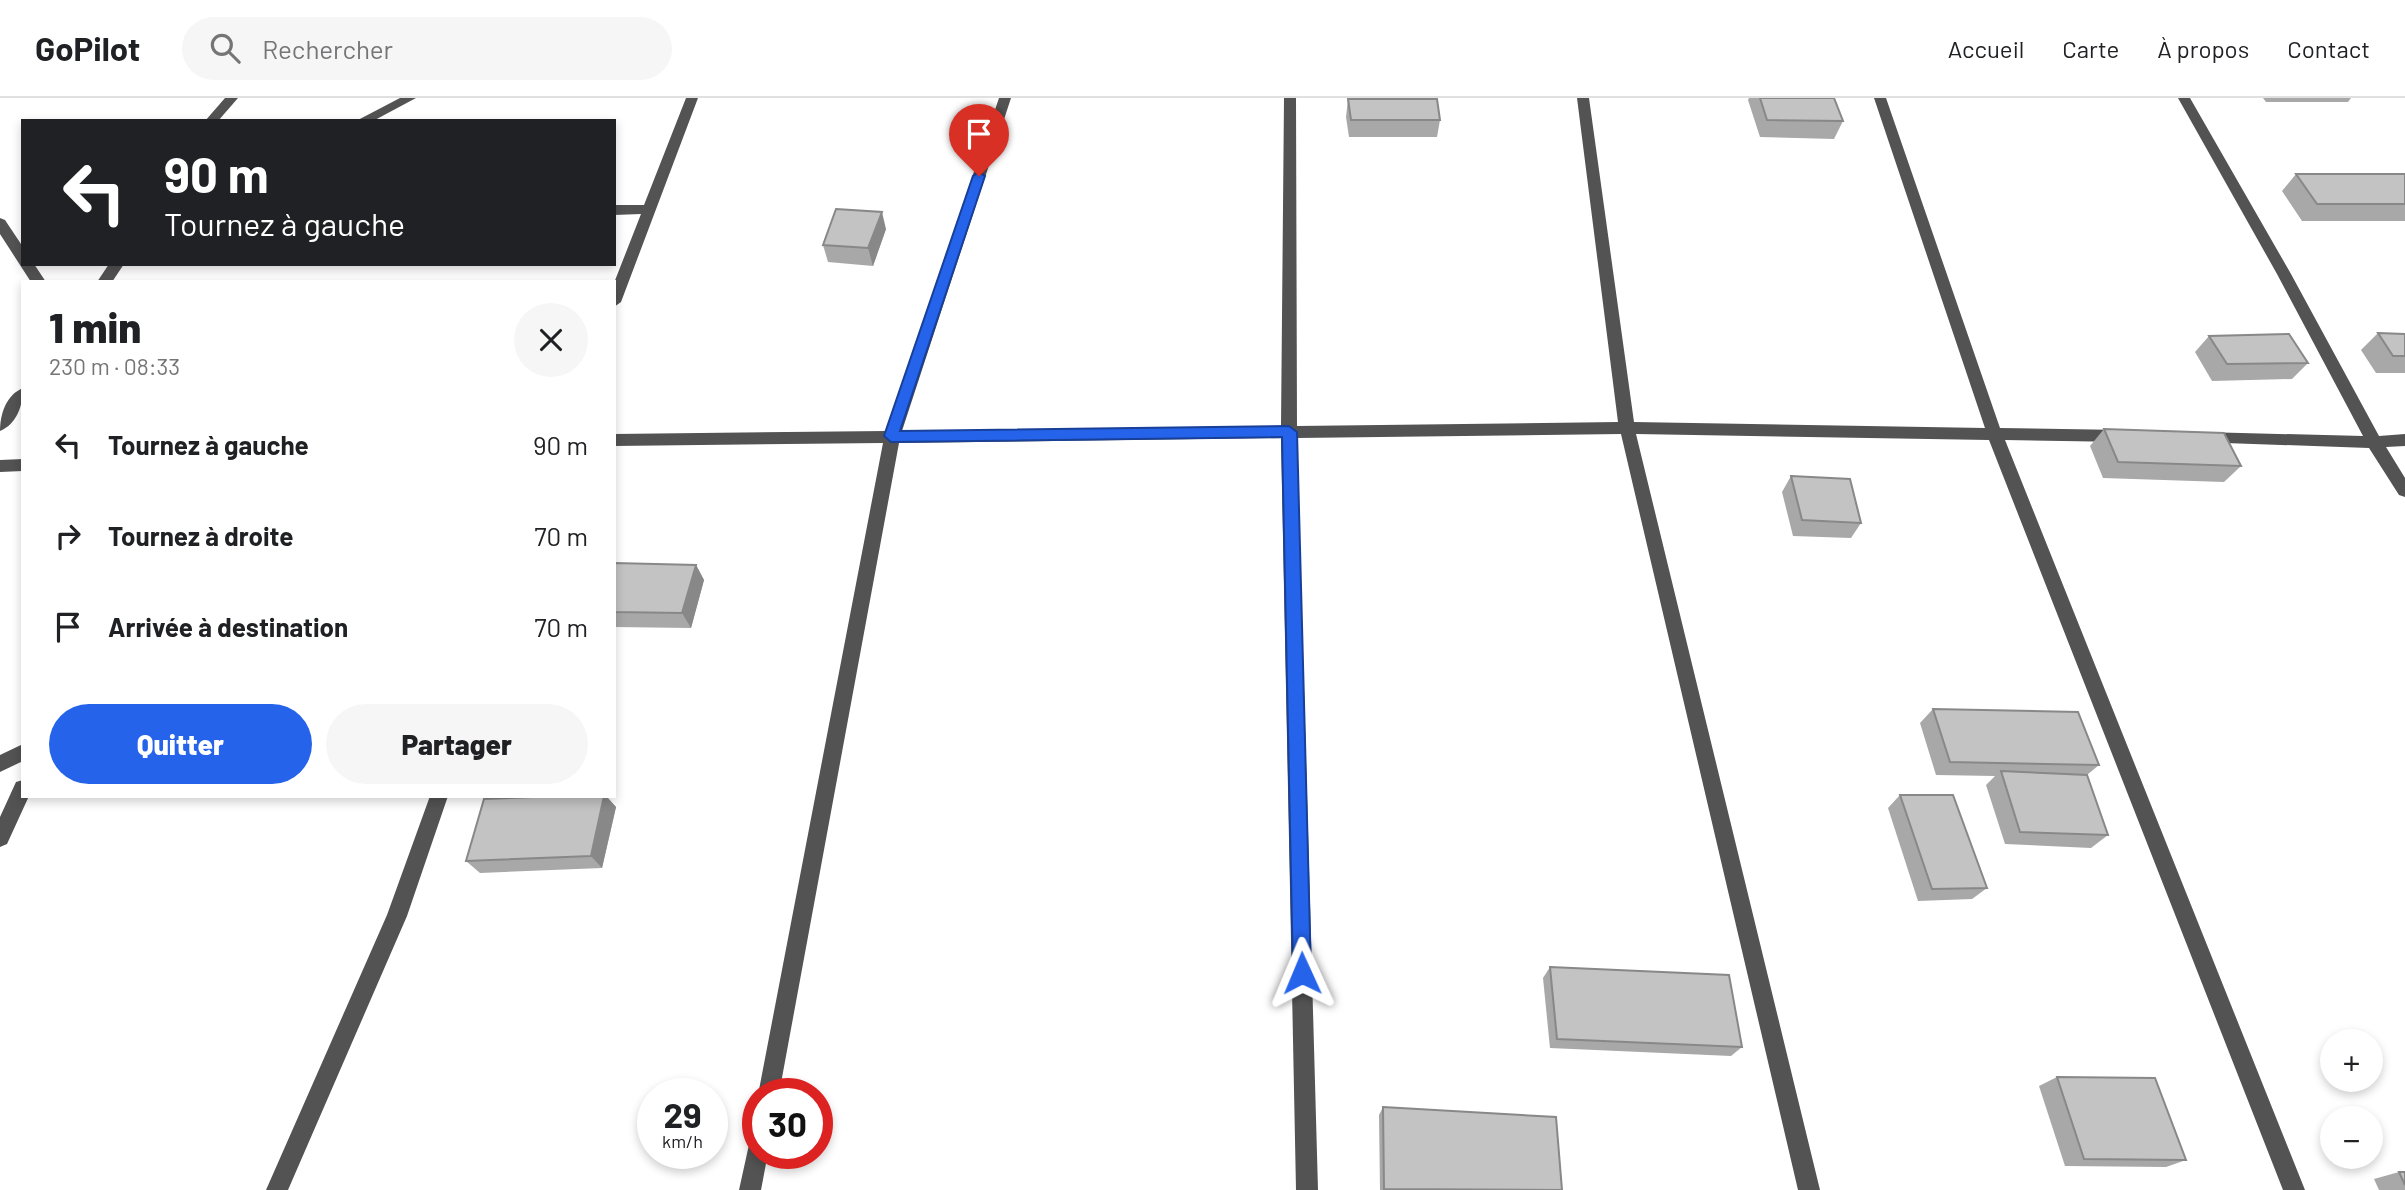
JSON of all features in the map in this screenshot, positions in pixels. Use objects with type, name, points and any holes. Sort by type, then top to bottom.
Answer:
[{"type":"street","points":[[213,119],[232,98]]},
{"type":"street","points":[[366,119],[410,98]]},
{"type":"street","points":[[616,297],[692,98]]},
{"type":"street","points":[[771,1078],[891,436],[1005,98]]},
{"type":"street","points":[[1290,98],[1289,432],[1307,1190]]},
{"type":"street","points":[[1583,98],[1627,428],[1809,1190]]},
{"type":"street","points":[[1880,98],[1994,432],[2294,1190]]},
{"type":"street","points":[[2184,98],[2284,274],[2374,442],[2405,491]]},
{"type":"street","points":[[616,210],[648,209]]},
{"type":"street","points":[[0,223],[21,255]]},
{"type":"street","points":[[0,425],[21,397]]},
{"type":"street","points":[[616,440],[1627,428],[2143,436]]},
{"type":"street","points":[[2184,437],[2374,442],[2405,440]]},
{"type":"street","points":[[0,466],[21,465]]},
{"type":"street","points":[[0,764],[21,753]]},
{"type":"street","points":[[0,838],[21,792]]},
{"type":"street","points":[[277,1190],[397,916],[438,798]]},
{"type":"street","points":[[750,1190],[754,1169]]},
{"type":"building","points":[[1760,98],[1834,98],[1843,121],[1767,120]]},
{"type":"building","points":[[1348,99],[1437,99],[1440,120],[1351,120]]},
{"type":"building","points":[[2296,174],[2405,174],[2405,204],[2317,204]]},
{"type":"building","points":[[836,209],[882,212],[868,248],[823,245]]},
{"type":"building","points":[[2378,333],[2405,334],[2405,356],[2393,356]]},
{"type":"building","points":[[2289,334],[2308,363],[2227,364],[2209,336]]},
{"type":"building","points":[[2104,429],[2224,433],[2241,466],[2118,462]]},
{"type":"building","points":[[1791,476],[1850,479],[1861,523],[1802,520]]},
{"type":"building","points":[[616,563],[696,565],[682,613],[616,612]]},
{"type":"building","points":[[1933,709],[2078,712],[2099,765],[1950,762]]},
{"type":"building","points":[[2001,771],[2087,775],[2108,835],[2020,832]]},
{"type":"building","points":[[1900,795],[1953,795],[1987,888],[1932,889]]},
{"type":"building","points":[[604,798],[591,856],[466,861],[484,799]]},
{"type":"building","points":[[1550,967],[1729,975],[1742,1047],[1557,1039]]},
{"type":"building","points":[[2057,1077],[2155,1078],[2186,1160],[2084,1159]]},
{"type":"building","points":[[1383,1107],[1556,1117],[1562,1190],[1384,1189]]},
{"type":"building","points":[[2399,1172],[2405,1172],[2405,1185]]},
{"type":"route","points":[[979,176],[891,436],[1289,432],[1302,973]]}]
